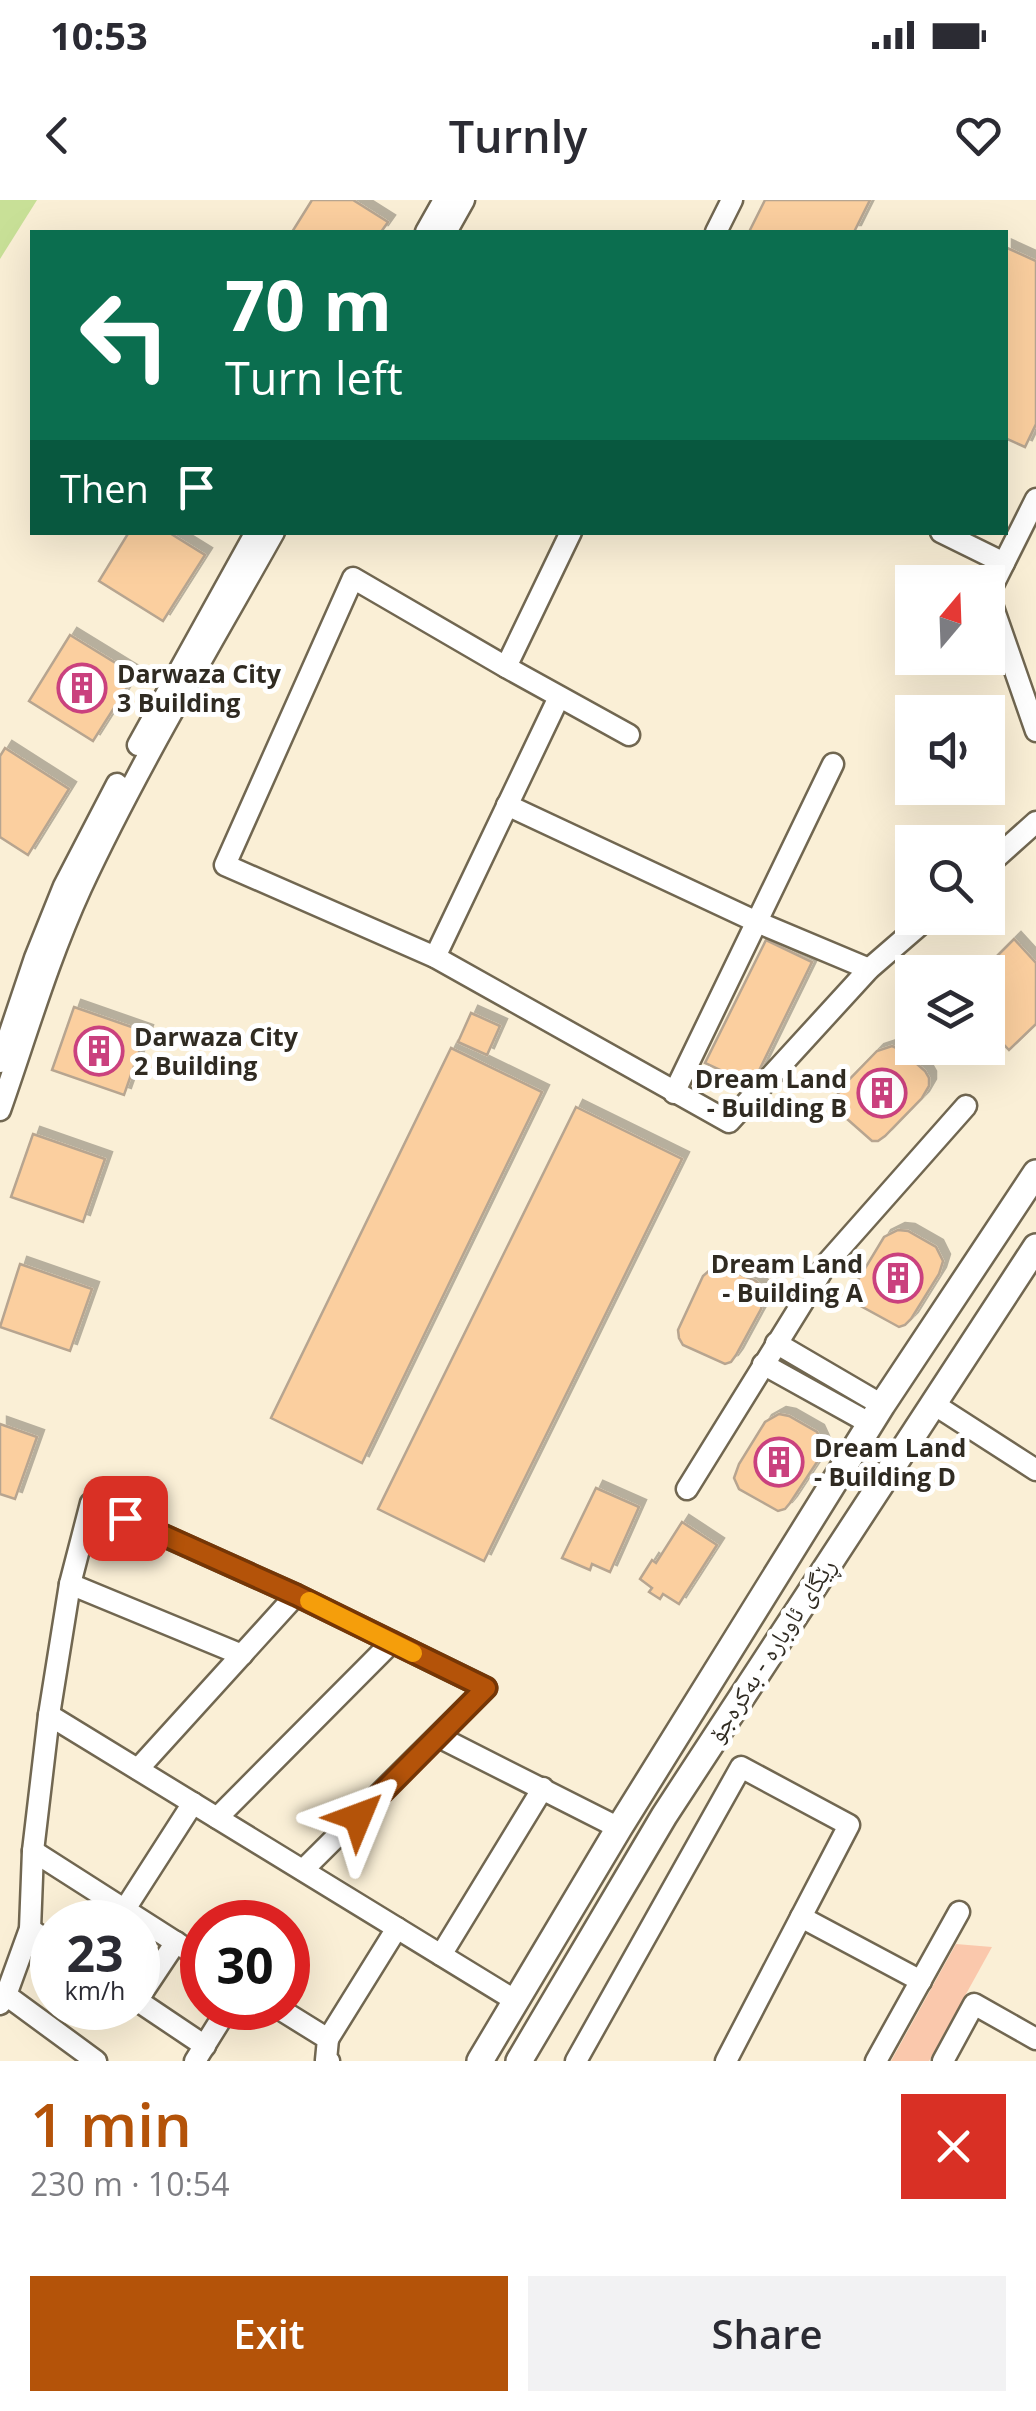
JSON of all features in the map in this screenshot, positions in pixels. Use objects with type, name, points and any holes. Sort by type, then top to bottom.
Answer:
[{"type":"main road","points":[[480,2061],[619,1828],[876,1415],[1036,1173]]},
{"type":"main road","name":"ڕێگای ئاوبارە - بەکرەجۆ","points":[[519,2061],[664,1816],[1036,1247]]},
{"type":"main road","points":[[667,1751],[666,1762],[672,1771],[682,1775],[692,1772]]},
{"type":"main road","points":[[638,1798],[648,1790],[657,1792],[663,1797],[664,1816]]},
{"type":"street","points":[[427,230],[444,200]]},
{"type":"street","points":[[447,230],[464,200]]},
{"type":"street","points":[[717,230],[732,200]]},
{"type":"street","points":[[947,535],[1004,563],[1036,499]]},
{"type":"street","points":[[0,1062],[34,958],[64,886],[254,535]]},
{"type":"street","points":[[0,1110],[49,963],[80,890],[129,790],[272,535]]},
{"type":"street","points":[[506,667],[570,535]]},
{"type":"street","points":[[973,548],[978,565]]},
{"type":"street","points":[[629,736],[354,578],[225,865],[435,958],[728,1122],[870,969],[909,935]]},
{"type":"street","points":[[1005,643],[1036,731]]},
{"type":"street","points":[[435,958],[559,697]]},
{"type":"street","points":[[674,1093],[833,764]]},
{"type":"street","points":[[508,805],[757,922],[870,969]]},
{"type":"street","points":[[1005,850],[1036,822]]},
{"type":"street","points":[[687,1489],[827,1263],[966,1106]]},
{"type":"street","points":[[776,1343],[876,1415]]},
{"type":"street","points":[[763,1364],[876,1415]]},
{"type":"street","points":[[932,1403],[1036,1470]]},
{"type":"street","points":[[31,1900],[50,1714],[70,1584],[91,1503],[296,1595],[486,1688],[303,1870]]},
{"type":"street","points":[[70,1584],[242,1655]]},
{"type":"street","points":[[138,1769],[296,1595]]},
{"type":"street","points":[[217,1818],[392,1642]]},
{"type":"street","points":[[50,1714],[516,2001]]},
{"type":"street","points":[[439,1738],[619,1828]]},
{"type":"street","points":[[576,2061],[741,1767],[848,1826],[726,2061]]},
{"type":"street","points":[[441,1955],[543,1788]]},
{"type":"street","points":[[130,1900],[194,1803]]},
{"type":"street","points":[[34,1851],[110,1900]]},
{"type":"street","points":[[876,2061],[960,1912]]},
{"type":"street","points":[[801,1917],[921,1981]]},
{"type":"street","points":[[301,2030],[327,2055],[396,1928]]},
{"type":"street","points":[[30,1929],[3,1999],[96,2061]]},
{"type":"street","points":[[160,1932],[180,1945]]},
{"type":"street","points":[[160,1966],[176,1942]]},
{"type":"street","points":[[943,2061],[974,2004],[1036,2039]]},
{"type":"street","points":[[160,2019],[200,2053],[214,2030]]},
{"type":"shaded area","points":[[0,200],[37,200],[0,259]]},
{"type":"shaded area","points":[[956,1944],[992,1947],[929,2061],[891,2061]]},
{"type":"building","points":[[312,200],[353,200],[388,222],[382,230],[293,230]]},
{"type":"building","points":[[765,200],[870,200],[855,230],[750,230]]},
{"type":"building","points":[[1008,248],[1036,261],[1036,424],[1025,447],[1008,439]]},
{"type":"building","name":"Darwaza City 3 Building","points":[[127,535],[173,535],[205,555],[163,621],[99,581]]},
{"type":"building","name":"Darwaza City 3 Building","points":[[70,635],[135,675],[93,741],[29,701]]},
{"type":"building","points":[[5,748],[69,789],[28,855],[0,837],[0,756]]},
{"type":"building","points":[[1014,939],[1036,963],[1036,1024],[1009,1050],[1005,1046],[1005,955],[998,955]]},
{"type":"building","points":[[766,940],[812,962],[752,1085],[705,1063]]},
{"type":"building","name":"Darwaza City 2 Building","points":[[74,1007],[146,1032],[124,1095],[52,1070]]},
{"type":"building","points":[[471,1013],[500,1026],[487,1055],[458,1042]]},
{"type":"building","name":"Dream Land - Building B","points":[[895,1047],[895,1065],[918,1065],[929,1078],[929,1086],[885,1136],[872,1141],[838,1111],[835,1099],[877,1051]]},
{"type":"building","points":[[451,1048],[542,1092],[362,1463],[271,1418]]},
{"type":"building","points":[[576,1107],[682,1159],[484,1561],[378,1509]]},
{"type":"building","points":[[33,1134],[105,1159],[83,1222],[11,1197]]},
{"type":"building","name":"Dream Land - Building A","points":[[898,1230],[908,1231],[936,1247],[943,1261],[911,1319],[899,1327],[859,1305],[854,1294],[884,1237]]},
{"type":"building","points":[[20,1264],[92,1289],[70,1351],[0,1327]]},
{"type":"building","points":[[723,1267],[756,1281],[764,1295],[761,1309],[736,1355],[725,1364],[683,1345],[678,1330],[703,1276],[711,1269]]},
{"type":"building","name":"Dream Land - Building D","points":[[779,1414],[817,1432],[823,1445],[819,1459],[790,1503],[778,1511],[739,1489],[734,1478],[765,1422]]},
{"type":"building","points":[[0,1424],[37,1437],[15,1499],[0,1494]]},
{"type":"building","points":[[596,1488],[639,1507],[610,1572],[592,1564],[590,1570],[562,1558]]},
{"type":"building","points":[[682,1522],[717,1545],[679,1604],[663,1594],[660,1599],[649,1592],[652,1588],[640,1579],[652,1560],[656,1563]]},
{"type":"slow traffic","points":[[309,1601],[413,1653]]},
{"type":"place","name":"Darwaza City 3 Building","points":[[82,688]]},
{"type":"place","name":"Darwaza City 2 Building","points":[[99,1051]]},
{"type":"place","name":"Dream Land - Building B","points":[[882,1093]]},
{"type":"place","name":"Dream Land - Building A","points":[[898,1278]]},
{"type":"place","name":"Dream Land - Building D","points":[[779,1462]]},
{"type":"route","points":[[125,1518],[296,1595],[486,1688],[358,1817]]}]
